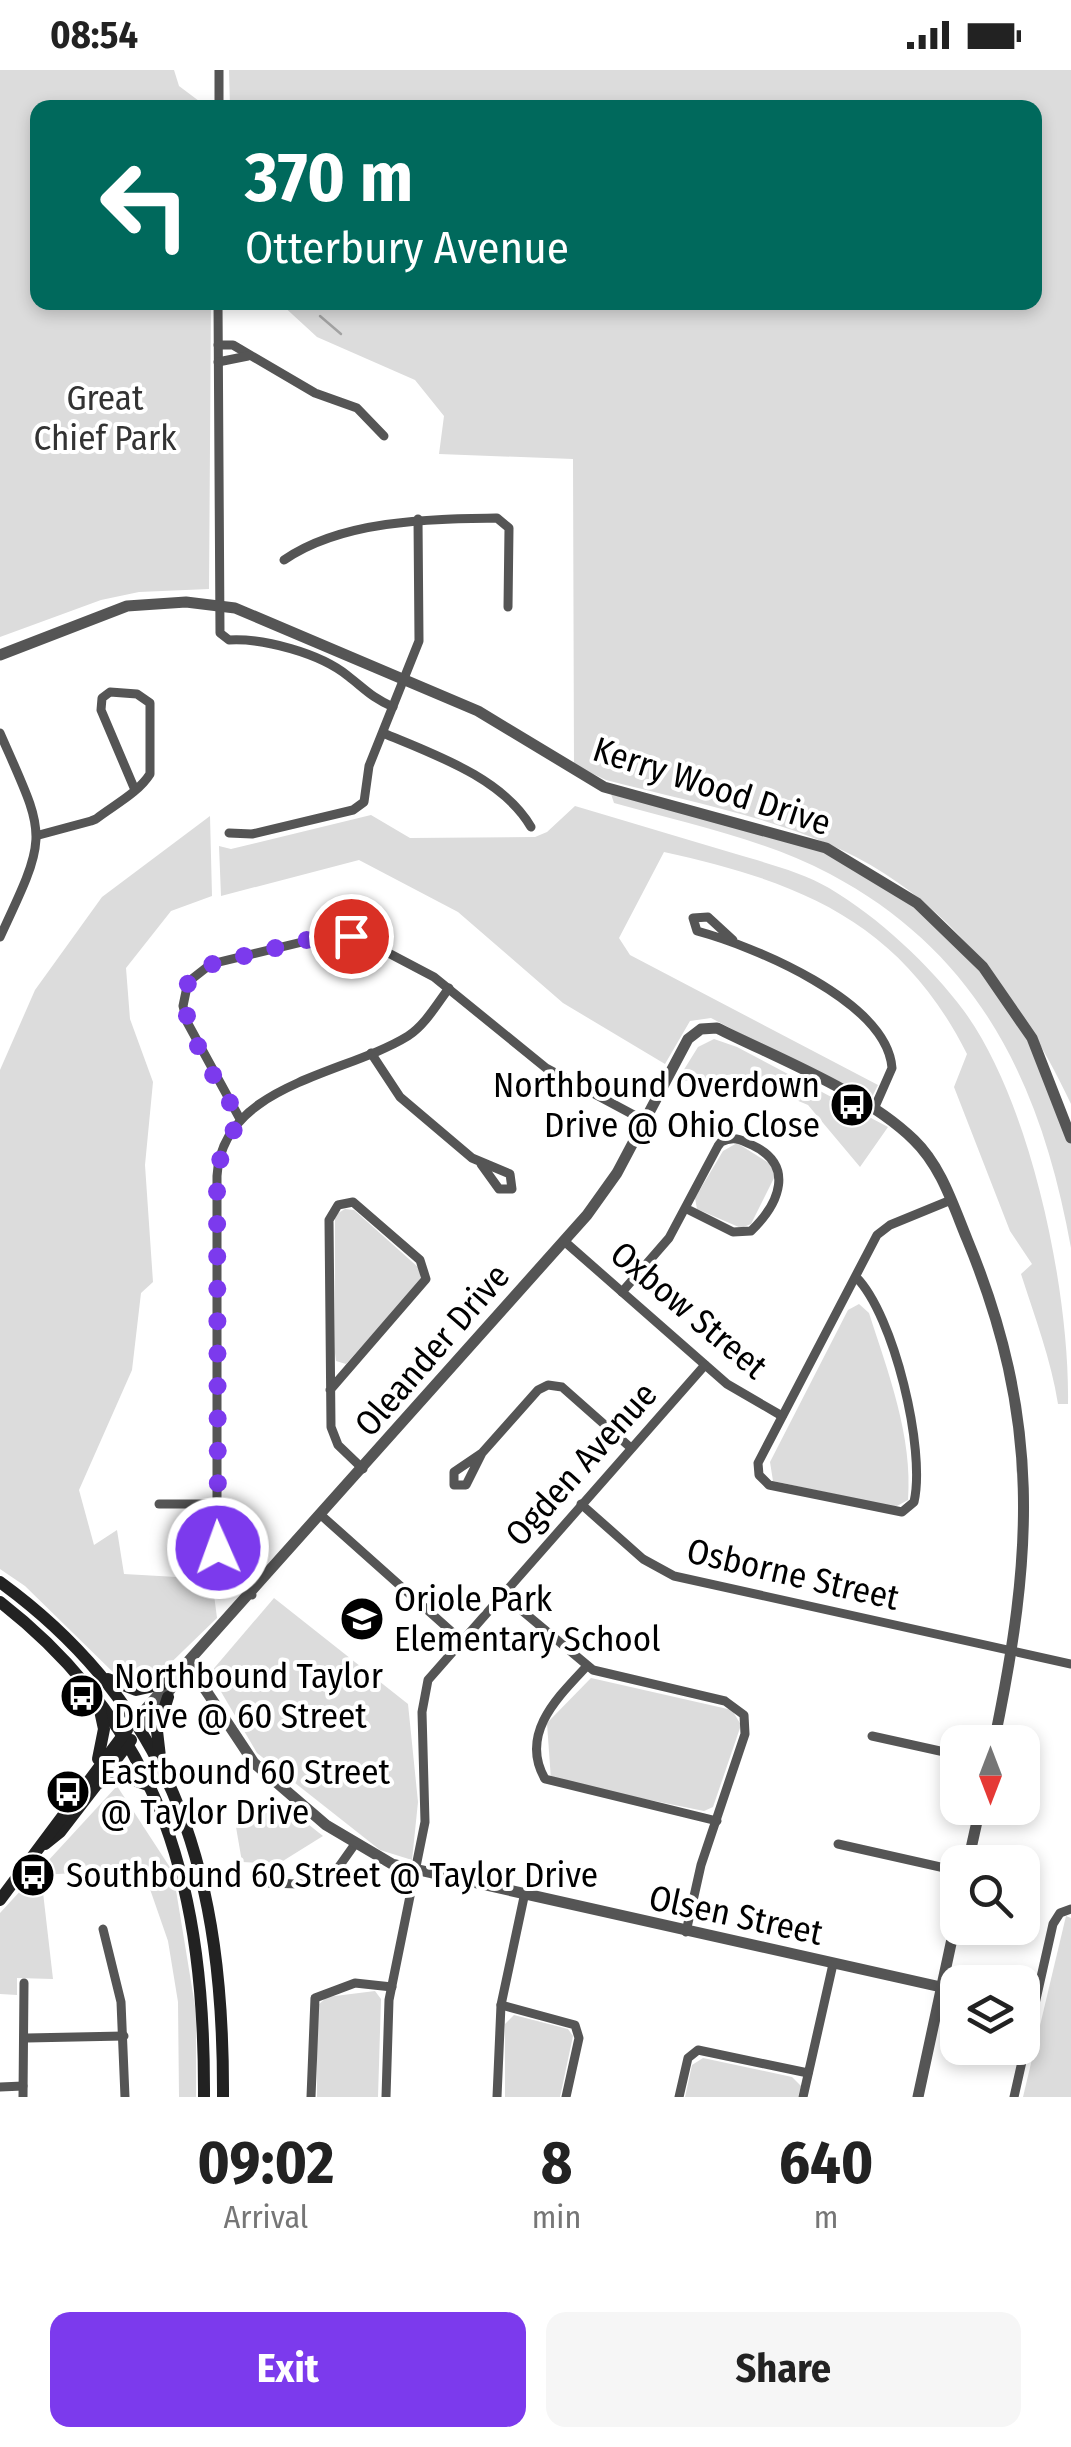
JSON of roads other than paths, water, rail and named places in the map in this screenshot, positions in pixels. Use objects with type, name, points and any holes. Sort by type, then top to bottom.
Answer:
[{"type":"main road","points":[[0,1582],[47,1619],[101,1674],[138,1725],[163,1770],[194,1845],[214,1930],[221,1979],[222,2097]]},
{"type":"main road","points":[[0,1602],[41,1636],[94,1692],[126,1740],[174,1844],[192,1904],[204,2020],[204,2097]]},
{"type":"main road","points":[[101,1674],[136,1690],[167,1690],[157,1731],[163,1770]]},
{"type":"main road","points":[[94,1692],[104,1730],[95,1778]]},
{"type":"main road","points":[[0,1900],[43,1846],[60,1832],[95,1778],[138,1725]]},
{"type":"main road","points":[[95,1778],[120,1775],[148,1785]]},
{"type":"street","points":[[218,100],[219,70]]},
{"type":"street","points":[[218,310],[218,629],[224,638],[264,639],[345,674],[367,696],[393,707]]},
{"type":"street","points":[[218,345],[234,345],[314,392],[357,408],[384,436]]},
{"type":"street","points":[[218,362],[248,356]]},
{"type":"street","points":[[284,560],[305,547],[418,519],[497,518],[505,522],[509,534],[508,607]]},
{"type":"street","points":[[229,833],[252,834],[358,808],[364,802],[368,766],[420,636],[418,519]]},
{"type":"street","name":"Kerry Wood Drive","points":[[0,655],[127,606],[217,604],[277,622],[478,710],[604,787],[826,848],[917,904],[983,967],[1032,1038],[1071,1138]]},
{"type":"street","points":[[39,835],[92,821],[135,790],[150,774],[151,708],[142,695],[110,692],[102,698],[101,710],[135,790]]},
{"type":"street","points":[[0,733],[34,812],[39,835],[34,863],[4,918],[0,937]]},
{"type":"street","points":[[382,733],[440,757],[515,803],[531,828]]},
{"type":"street","points":[[240,1119],[184,1014],[186,988],[200,970],[342,935],[377,944],[449,988],[535,1062],[645,1120]]},
{"type":"street","points":[[732,940],[840,996],[886,1045],[891,1074],[874,1109],[917,1142],[936,1166],[1000,1328],[1022,1430],[1026,1518],[1013,1652],[998,1725]]},
{"type":"street","points":[[252,1595],[229,1572],[220,1556],[217,1168],[225,1142],[240,1119],[266,1100],[412,1032],[449,988]]},
{"type":"street","name":"Oleander Drive","points":[[138,1725],[605,1192],[683,1048],[701,1028],[717,1028],[874,1109]]},
{"type":"street","points":[[370,1053],[400,1096],[481,1164]]},
{"type":"street","points":[[622,1292],[669,1238],[685,1208],[724,1140],[736,1138],[764,1150],[779,1166],[778,1186],[751,1231],[733,1232],[685,1208]]},
{"type":"street","points":[[856,1278],[869,1293],[897,1364],[915,1460],[914,1502],[896,1512],[765,1482],[758,1463],[782,1416],[856,1278],[882,1230],[951,1200]]},
{"type":"street","points":[[330,1390],[426,1279],[420,1260],[353,1202],[338,1205],[329,1220],[330,1390],[333,1436],[363,1469]]},
{"type":"street","name":"Oxbow Street","points":[[564,1242],[740,1393],[782,1416]]},
{"type":"street","name":"Ogden Avenue","points":[[386,2097],[392,1987],[426,1815],[424,1692],[435,1669],[705,1365]]},
{"type":"street","points":[[482,1453],[538,1390],[552,1384],[562,1387],[632,1448]]},
{"type":"street","points":[[159,1504],[217,1504]]},
{"type":"street","name":"Osborne Street","points":[[582,1504],[651,1565],[674,1576],[1071,1664]]},
{"type":"street","points":[[322,1516],[461,1640]]},
{"type":"street","points":[[502,1594],[586,1666],[725,1701],[740,1710],[746,1734],[686,1932]]},
{"type":"street","name":"Olsen Street","points":[[189,1666],[209,1689],[254,1763],[355,1844],[416,1872],[940,1988]]},
{"type":"street","points":[[586,1666],[541,1722],[540,1767],[545,1779],[717,1821]]},
{"type":"street","points":[[872,1736],[940,1751]]},
{"type":"street","points":[[269,1883],[298,1884],[333,1875],[355,1844]]},
{"type":"street","points":[[838,1844],[940,1867]]},
{"type":"street","points":[[497,2097],[501,2006],[524,1897]]},
{"type":"street","points":[[1040,1985],[1056,1915],[1071,1909]]},
{"type":"street","points":[[104,1929],[124,2036],[126,2097]]},
{"type":"street","points":[[803,2097],[832,1964]]},
{"type":"street","points":[[0,2087],[22,2092],[22,2048],[27,2038],[24,1982]]},
{"type":"street","points":[[311,2097],[314,1998],[360,1982],[392,1987]]},
{"type":"street","points":[[918,2097],[940,1993]]},
{"type":"street","points":[[501,2006],[576,2025],[579,2038],[566,2097]]},
{"type":"street","points":[[27,2038],[124,2036]]},
{"type":"street","points":[[679,2097],[688,2058],[698,2050],[808,2073]]},
{"type":"street","points":[[1014,2097],[1022,2065]]},
{"type":"waterway","points":[[320,316],[341,334]]},
{"type":"place","name":"Northbound Overdown Drive @ Ohio Close","points":[[852,1105]]},
{"type":"place","name":"Oriole Park Elementary School","points":[[362,1619]]},
{"type":"place","name":"Northbound Taylor Drive @ 60 Street","points":[[82,1696]]},
{"type":"place","name":"Eastbound 60 Street @ Taylor Drive","points":[[68,1792]]},
{"type":"place","name":"Southbound 60 Street @ Taylor Drive","points":[[33,1875]]},
{"type":"park label","name":"Great Chief Park","points":[[105,418]]}]
